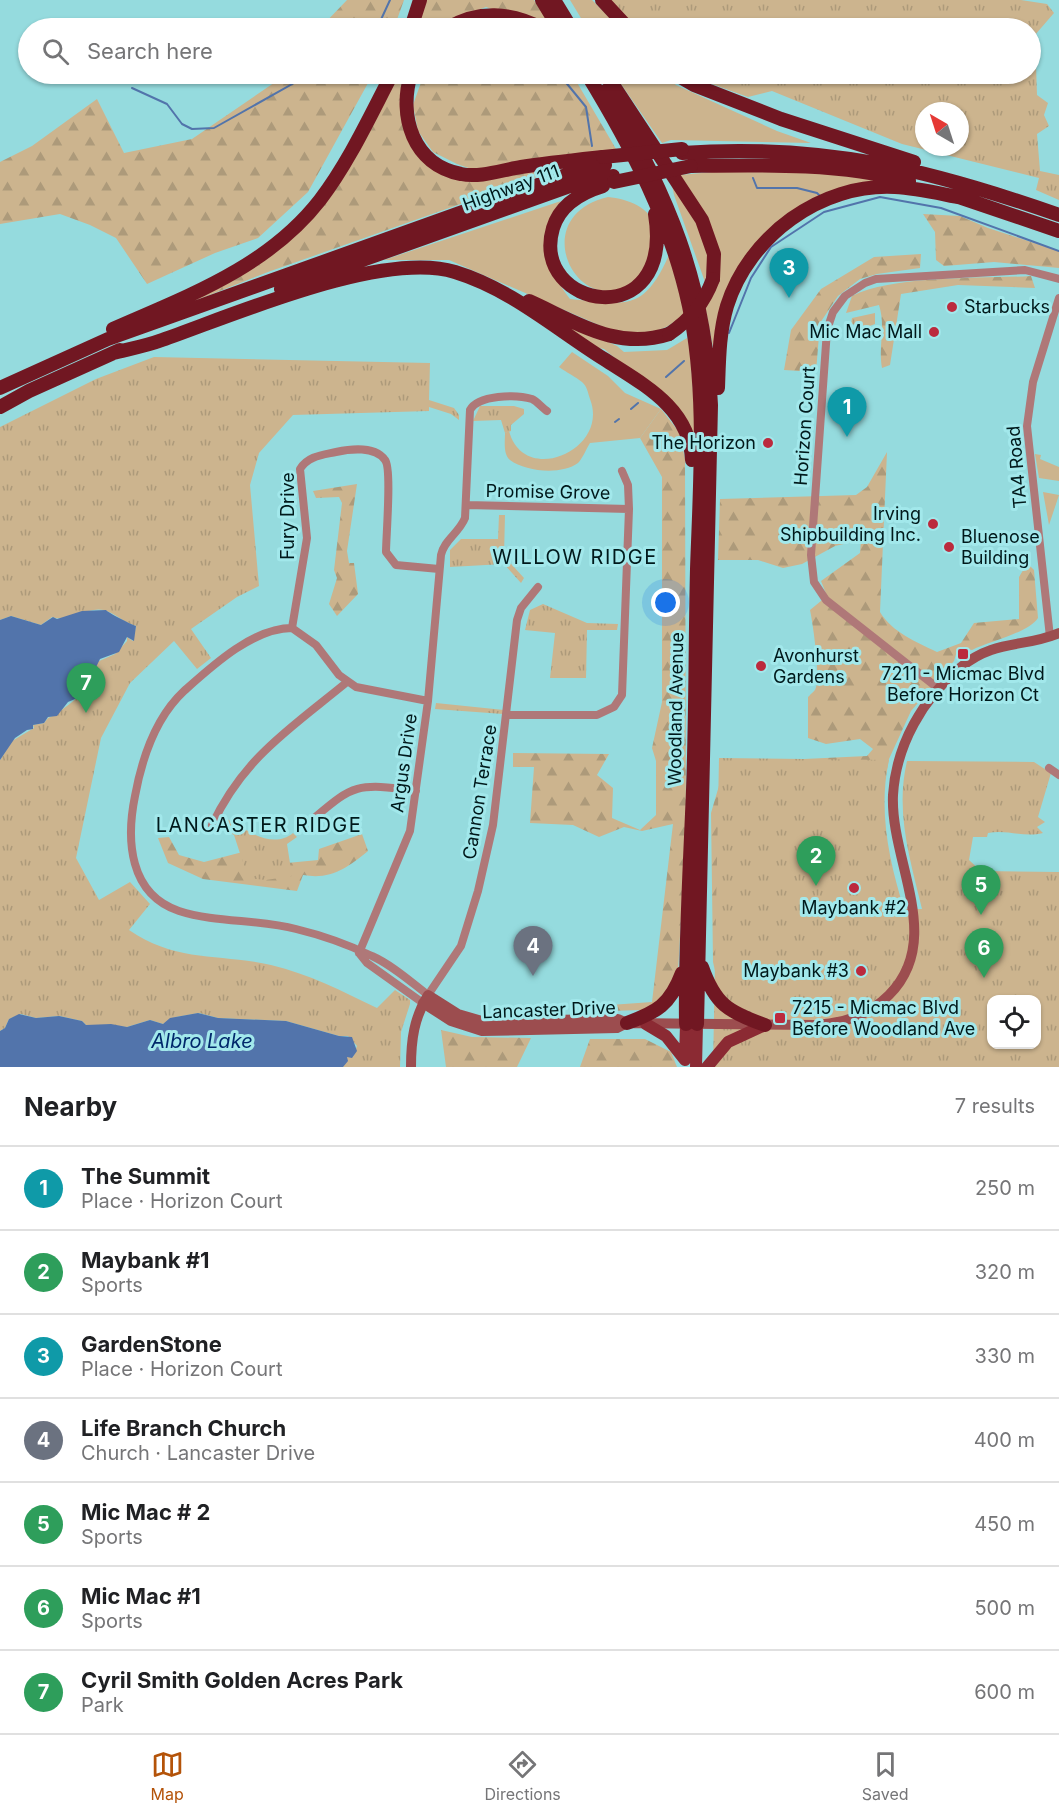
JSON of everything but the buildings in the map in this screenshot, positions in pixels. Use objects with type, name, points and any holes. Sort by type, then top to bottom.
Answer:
[{"type":"highway","points":[[414,18],[420,0]]},
{"type":"highway","points":[[542,0],[553,18]]},
{"type":"highway","points":[[554,0],[565,18]]},
{"type":"highway","points":[[602,0],[619,18]]},
{"type":"highway","points":[[473,18],[501,15],[517,18]]},
{"type":"highway","points":[[21,377],[61,351],[224,279],[275,245],[318,202],[335,178],[387,84]]},
{"type":"highway","points":[[409,84],[405,108],[408,128],[417,145],[429,160],[463,175],[609,170],[686,155]]},
{"type":"highway","points":[[587,84],[651,181]]},
{"type":"highway","points":[[593,84],[626,143]]},
{"type":"highway","points":[[602,84],[651,181]]},
{"type":"highway","points":[[113,353],[158,342],[298,293],[388,269],[411,267],[453,272],[617,338],[649,340],[669,333],[695,312],[706,298],[713,279],[714,254],[702,220],[613,84]]},
{"type":"highway","points":[[692,84],[745,106],[837,138],[934,168],[966,183]]},
{"type":"highway","name":"Highway 111","points":[[0,388],[21,377],[152,323],[563,176],[609,170],[657,168],[686,155],[773,151],[833,155],[896,166],[966,183],[1059,215]]},
{"type":"highway","name":"Highway 111","points":[[686,155],[771,165],[863,172],[908,181],[1059,231]]},
{"type":"highway","points":[[609,170],[563,208],[552,231],[552,253],[560,275],[569,285],[591,296],[622,295],[640,284],[648,275],[658,247],[652,197]]},
{"type":"highway","name":"Highway 111","points":[[0,407],[28,391],[156,333],[562,189],[609,170]]},
{"type":"highway","name":"Woodland Avenue","points":[[651,181],[652,197],[664,219],[681,275],[699,376],[701,431],[692,812],[685,966],[692,1024]]},
{"type":"highway","name":"Woodland Avenue","points":[[651,181],[684,250],[705,340],[711,405],[700,961],[692,1024]]},
{"type":"highway","points":[[709,477],[716,441],[719,356],[724,318],[741,274],[763,244],[795,216],[826,199],[849,192],[894,187],[963,198]]},
{"type":"highway","points":[[501,291],[657,393],[684,427],[692,446],[695,645]]},
{"type":"highway","points":[[700,961],[710,990],[722,1004],[734,1014],[765,1025]]},
{"type":"highway","points":[[627,1023],[653,1014],[668,1000],[674,993],[685,966]]},
{"type":"main road","points":[[646,1024],[666,1036],[685,1064]]},
{"type":"main road","name":"Woodland Avenue","points":[[685,1064],[692,1024]]},
{"type":"main road","name":"Woodland Avenue","points":[[692,1024],[696,1067]]},
{"type":"main road","points":[[707,1067],[728,1042],[765,1025]]},
{"type":"street","name":"Horizon Court","points":[[939,688],[835,609],[814,582],[811,555],[822,381],[830,320],[845,296],[876,279],[1025,270],[1059,279]]},
{"type":"street","name":"TA4 Road","points":[[1056,637],[1027,426],[1033,382],[1059,297]]},
{"type":"street","name":"Argus Drive","points":[[359,953],[403,851],[416,791],[428,701],[439,568],[442,548],[460,529],[466,505],[469,417],[473,404],[485,398],[532,399],[546,411]]},
{"type":"street","name":"Fury Drive","points":[[292,628],[307,538],[300,469],[314,457],[342,451],[368,451],[379,454],[388,466],[386,552],[396,565],[439,568]]},
{"type":"street","points":[[508,715],[597,715],[609,710],[619,701],[624,683],[629,508],[628,485],[622,471]]},
{"type":"street","name":"Promise Grove","points":[[466,505],[629,508]]},
{"type":"street","name":"Cannon Terrace","points":[[426,999],[461,946],[471,919],[494,825],[517,620],[521,608],[538,587]]},
{"type":"street","name":"Lancaster Drive","points":[[292,628],[269,632],[244,645],[197,679],[167,711],[152,738],[139,773],[129,832],[131,851],[139,876],[149,890],[167,905],[180,911],[296,929],[372,956],[384,969],[426,999],[451,1021],[482,1031],[608,1029],[627,1023],[824,1024],[858,1017],[886,998],[903,976],[911,957],[915,923],[894,818],[894,786],[901,753],[911,729],[939,688],[962,666],[992,649],[1056,637]]},
{"type":"street","points":[[292,628],[316,645],[347,682],[365,690],[428,701]]},
{"type":"street","points":[[212,825],[231,789],[247,768],[347,682]]},
{"type":"street","points":[[1049,768],[1059,775]]},
{"type":"street","points":[[302,828],[343,795],[357,788],[378,785],[416,791]]},
{"type":"street","points":[[411,1067],[413,1030],[426,999]]},
{"type":"green space","points":[[347,0],[404,0],[398,18],[330,18]]},
{"type":"green space","points":[[423,0],[534,0],[546,18],[515,18],[486,7],[457,18],[417,18]]},
{"type":"green space","points":[[570,0],[592,0],[610,18],[581,18]]},
{"type":"green space","points":[[601,0],[1021,0],[1047,4],[1054,13],[1041,28],[1041,18],[618,18]]},
{"type":"green space","points":[[272,84],[367,84],[308,192],[258,238],[215,253],[147,284],[116,238],[90,225],[60,214],[0,224],[0,162],[32,146],[97,99],[124,153],[192,139]]},
{"type":"green space","points":[[390,84],[401,84],[402,105],[409,127],[442,169],[568,166],[268,272],[174,309],[310,214]]},
{"type":"green space","points":[[420,84],[578,84],[616,149],[480,172],[433,152],[418,131],[413,105]]},
{"type":"green space","points":[[621,84],[675,84],[777,131],[811,143],[671,140],[662,143]]},
{"type":"green space","points":[[712,84],[1037,84],[1037,95],[1048,103],[1044,115],[1049,126],[1037,134],[1040,171],[1059,175],[1059,200],[1036,190],[1039,178],[950,156],[969,156],[969,102],[915,102],[915,147],[772,91],[748,97]]},
{"type":"green space","points":[[745,169],[825,173],[891,182],[852,188],[759,244],[714,352],[705,306],[717,278],[680,175]]},
{"type":"green space","points":[[672,185],[712,245],[705,282],[674,195]]},
{"type":"green space","points":[[608,197],[631,202],[644,210],[653,221],[656,234],[645,276],[621,289],[603,291],[587,285],[574,273],[566,256],[565,239],[570,222],[584,207]]},
{"type":"green space","points":[[561,201],[547,228],[544,240],[545,252],[548,263],[570,299],[619,303],[631,301],[641,296],[650,287],[660,274],[669,255],[685,314],[657,331],[640,334],[620,332],[608,329],[449,260],[384,260]]},
{"type":"green space","points":[[923,214],[960,216],[988,228],[1059,251],[1059,268],[994,262],[944,266],[936,260],[935,232]]},
{"type":"green space","points":[[921,254],[920,268],[877,274],[860,279],[838,296],[820,323],[816,372],[784,370],[791,330],[821,289],[874,257]]},
{"type":"green space","points":[[1031,276],[1035,288],[958,285],[901,294],[890,365],[882,368],[882,321],[879,305],[846,313],[852,296],[891,284],[939,279]]},
{"type":"green space","points":[[875,313],[875,324],[867,327],[851,324],[852,318]]},
{"type":"green space","points":[[548,314],[617,346],[624,352],[667,350],[687,338],[690,347],[696,435],[648,380],[644,382],[604,349],[590,346]]},
{"type":"green space","points":[[572,352],[608,376],[625,393],[661,409],[640,438],[590,443],[580,461],[571,467],[544,470],[517,464],[510,460],[505,451],[505,433],[509,431],[518,448],[531,457],[546,459],[563,455],[577,446],[588,433],[593,417],[586,388],[580,380],[559,367]]},
{"type":"green space","points":[[154,357],[430,363],[429,400],[454,408],[459,415],[459,420],[451,414],[429,407],[429,411],[293,415],[259,453],[250,485],[259,586],[237,597],[191,629],[211,658],[197,669],[174,641],[130,683],[101,738],[76,858],[99,900],[130,882],[150,904],[129,930],[164,948],[271,965],[299,973],[377,1008],[395,990],[410,1000],[401,1032],[400,1067],[343,1067],[347,1057],[353,1057],[357,1046],[348,1036],[339,1036],[286,1021],[218,1018],[199,1013],[176,1017],[163,1024],[150,1020],[127,1027],[86,1025],[82,1021],[59,1016],[36,1018],[21,1014],[9,1019],[5,1028],[0,1031],[0,760],[12,741],[34,728],[33,725],[44,723],[83,693],[90,683],[97,662],[115,654],[127,641],[127,637],[133,641],[136,626],[108,611],[98,609],[64,618],[52,617],[41,625],[11,616],[0,620],[0,427],[96,379]]},
{"type":"green space","points":[[480,406],[514,406],[524,409],[524,414],[511,425],[511,431],[505,433],[501,420],[473,421]]},
{"type":"green space","points":[[661,409],[679,432],[685,459],[686,828],[678,972],[666,1000],[642,1010],[610,1011],[610,1005],[652,1002],[673,824],[642,831],[624,827],[599,837],[573,825],[530,823],[534,767],[513,767],[513,753],[609,754],[597,775],[613,788],[612,818],[640,830],[656,815],[656,761],[652,748],[662,702],[662,477],[640,438]]},
{"type":"green space","points":[[887,452],[880,612],[885,619],[905,636],[937,652],[961,643],[974,623],[1019,619],[1019,577],[1025,567],[1030,566],[1034,570],[1038,618],[1026,628],[1008,636],[972,650],[964,648],[957,651],[954,661],[911,711],[889,759],[881,799],[717,980],[713,962],[711,813],[723,772],[739,762],[867,756],[873,749],[860,739],[826,744],[808,738],[808,697],[817,684],[816,651],[810,610],[827,596],[821,581],[860,553],[861,540],[835,546],[802,564],[783,568],[758,560],[718,560],[720,499],[856,495],[867,487]]},
{"type":"green space","points":[[1035,454],[1041,455],[1040,459],[1059,467],[1059,481],[1039,478]]},
{"type":"green space","points":[[357,484],[347,551],[349,563],[354,563],[358,594],[337,616],[329,604],[337,578],[334,570],[342,503],[339,497],[316,498],[313,491]]},
{"type":"green space","points":[[1043,492],[1059,495],[1049,525]]},
{"type":"green space","points":[[499,515],[505,515],[504,556],[524,578],[521,583],[504,564],[450,567],[450,550],[461,539],[498,539]]},
{"type":"green space","points":[[543,604],[587,623],[618,624],[617,630],[587,630],[586,678],[550,678],[555,633],[525,630],[530,610]]},
{"type":"green space","points":[[436,703],[504,710],[503,714],[435,709]]},
{"type":"green space","points":[[719,758],[889,760],[885,816],[890,854],[904,909],[922,909],[903,817],[907,761],[1034,762],[1051,773],[1038,817],[1045,822],[1037,827],[1043,833],[1029,835],[995,832],[988,833],[987,837],[973,837],[969,860],[981,871],[1059,872],[1059,1067],[713,1067]]},
{"type":"green space","points":[[227,819],[251,833],[268,839],[277,840],[293,833],[297,837],[287,844],[292,876],[266,880],[248,878],[234,835],[225,830]]},
{"type":"green space","points":[[362,834],[368,851],[353,863],[330,874],[303,875],[297,891],[203,879],[168,863],[158,838],[169,837],[179,855],[204,862],[262,847],[287,863],[318,860],[319,849]]},
{"type":"green space","points":[[441,1030],[472,1037],[531,1038],[517,1067],[446,1067]]},
{"type":"green space","points":[[590,1039],[645,1039],[671,1052],[677,1067],[580,1067]]},
{"type":"water","points":[[106,610],[136,626],[134,641],[127,637],[119,652],[100,659],[82,696],[68,702],[57,716],[48,717],[44,723],[33,725],[33,729],[15,738],[0,760],[0,620],[11,616],[41,625],[53,617],[57,619],[82,611]]},
{"type":"water","name":"Albro Lake","points":[[198,1013],[218,1018],[286,1021],[339,1036],[352,1037],[357,1051],[352,1058],[347,1057],[348,1061],[343,1067],[0,1067],[0,1031],[5,1028],[9,1019],[19,1014],[36,1018],[59,1016],[82,1021],[86,1025],[111,1024],[127,1027],[150,1020],[163,1024],[170,1018]]},
{"type":"waterway","points":[[382,18],[390,0]]},
{"type":"waterway","points":[[132,88],[167,104],[182,124],[192,129],[214,128],[292,84]]},
{"type":"waterway","points":[[567,84],[586,107],[592,146]]},
{"type":"waterway","points":[[753,178],[757,188],[797,188],[817,193],[821,197]]},
{"type":"waterway","points":[[729,333],[751,278],[771,247],[824,212],[880,197],[941,208],[1059,251]]},
{"type":"waterway","points":[[666,377],[684,361]]},
{"type":"waterway","points":[[631,409],[638,403]]},
{"type":"waterway","points":[[615,422],[619,419]]},
{"type":"place","name":"GardenStone","points":[[789,298]]},
{"type":"place","name":"Starbucks","points":[[952,307]]},
{"type":"place","name":"Mic Mac Mall","points":[[934,332]]},
{"type":"place","name":"The Summit","points":[[847,437]]},
{"type":"place","name":"The Horizon","points":[[768,443]]},
{"type":"place","name":"Irving Shipbuilding Inc.","points":[[933,524]]},
{"type":"place","name":"Bluenose Building","points":[[949,547]]},
{"type":"place","name":"7211 - Micmac Blvd Before Horizon Ct","points":[[963,654]]},
{"type":"place","name":"Avonhurst Gardens","points":[[761,666]]},
{"type":"place","name":"Cyril Smith Golden Acres Park","points":[[86,713]]},
{"type":"place","name":"Maybank #1","points":[[816,886]]},
{"type":"place","name":"Maybank #2","points":[[854,888]]},
{"type":"place","name":"Mic Mac # 2","points":[[981,915]]},
{"type":"place","name":"Maybank #3","points":[[861,971]]},
{"type":"place","name":"Life Branch Church","points":[[533,976]]},
{"type":"place","name":"Mic Mac #1","points":[[984,978]]},
{"type":"place","name":"7215 - Micmac Blvd Before Woodland Ave","points":[[780,1018]]},
{"type":"district","name":"WILLOW RIDGE","points":[[575,557]]},
{"type":"district","name":"LANCASTER RIDGE","points":[[259,825]]}]
